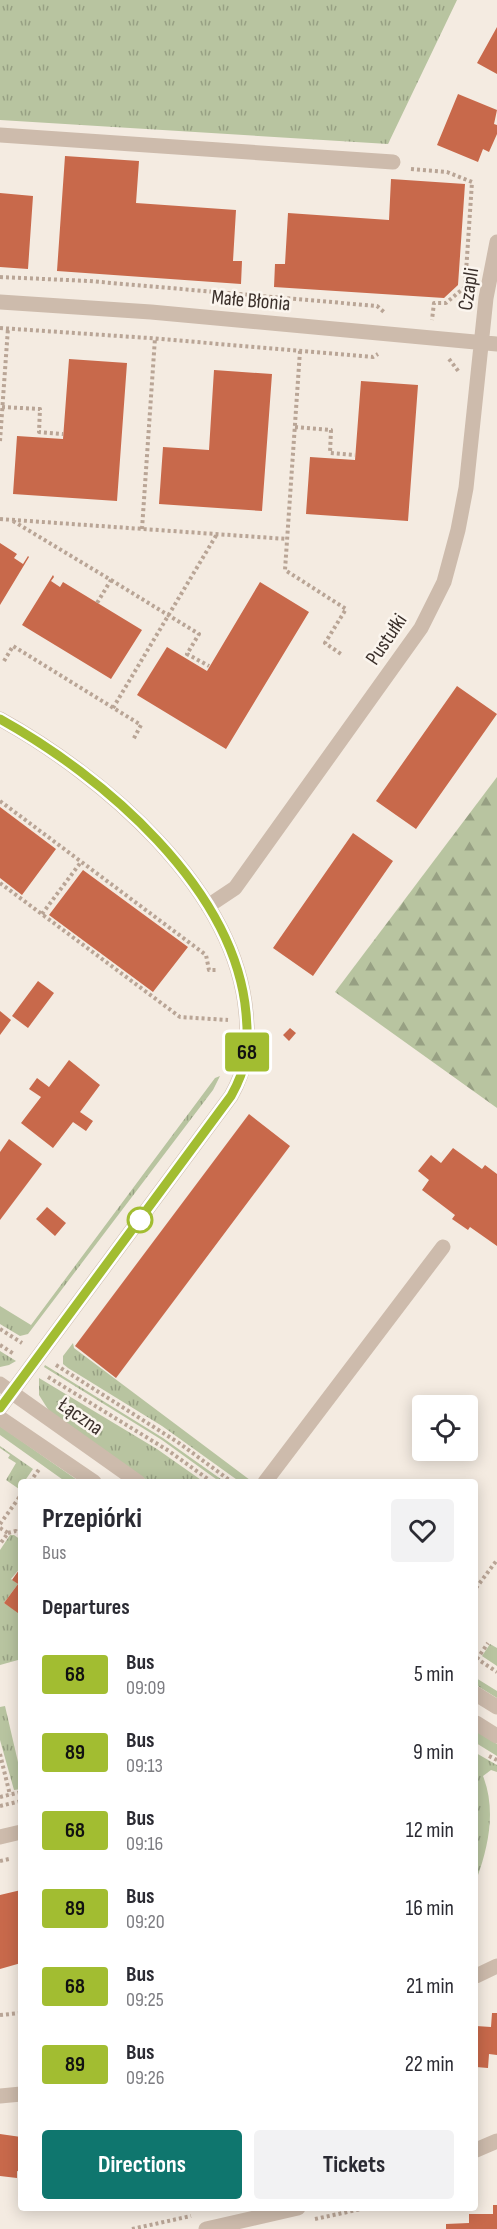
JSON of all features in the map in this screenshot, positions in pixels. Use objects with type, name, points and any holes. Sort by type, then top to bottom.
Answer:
[{"type":"street","points":[[0,135],[393,162]]},
{"type":"street","name":"Czapli","points":[[481,342],[486,298],[497,242]]},
{"type":"street","name":"Małe Błonia","points":[[0,302],[151,312],[497,344]]},
{"type":"street","name":"Pustułki","points":[[208,906],[235,888],[426,618],[444,582],[466,488],[481,342]]},
{"type":"street","points":[[0,719],[57,754],[105,790],[169,856],[208,906],[231,950],[243,988],[248,1044],[241,1078],[214,1121],[6,1388],[0,1408]]},
{"type":"street","points":[[267,1479],[443,1246]]},
{"type":"street","name":"Łączna","points":[[6,1388],[134,1479]]},
{"type":"street","points":[[0,1418],[90,1479]]},
{"type":"street","points":[[478,1695],[497,1707]]},
{"type":"street","points":[[478,1724],[497,1736]]},
{"type":"street","points":[[0,1838],[18,1833]]},
{"type":"street","points":[[478,1975],[497,1966]]},
{"type":"street","points":[[0,2096],[18,2094]]},
{"type":"street","points":[[478,2149],[497,2141]]},
{"type":"street","points":[[206,2229],[284,2211]]},
{"type":"path","points":[[393,162],[392,168],[447,172],[472,182],[465,287],[446,303],[434,303],[432,321]]},
{"type":"path","points":[[0,276],[89,281],[378,306],[389,317]]},
{"type":"path","points":[[421,320],[439,321]]},
{"type":"path","points":[[0,328],[155,338],[373,357],[381,353]]},
{"type":"path","points":[[0,441],[8,328]]},
{"type":"path","points":[[141,529],[155,338]]},
{"type":"path","points":[[300,351],[285,570],[346,609],[325,643],[341,654]]},
{"type":"path","points":[[443,355],[449,359],[458,372],[477,375]]},
{"type":"path","points":[[2,407],[40,409],[39,432],[63,434]]},
{"type":"path","points":[[295,428],[331,430],[330,453],[355,455]]},
{"type":"path","points":[[0,519],[287,538]]},
{"type":"path","points":[[10,519],[199,634],[187,654],[209,666]]},
{"type":"path","points":[[113,708],[217,534]]},
{"type":"path","points":[[97,603],[111,580]]},
{"type":"path","points":[[3,661],[13,646],[141,725],[133,740]]},
{"type":"path","points":[[0,801],[206,955],[208,970],[224,969]]},
{"type":"path","points":[[42,914],[81,862]]},
{"type":"path","points":[[0,883],[180,1017],[232,1020],[231,1013]]},
{"type":"path","points":[[0,1329],[29,1347]]},
{"type":"path","points":[[0,1345],[20,1358]]},
{"type":"path","points":[[53,1363],[170,1437],[228,1479]]},
{"type":"path","points":[[41,1372],[169,1451],[208,1479]]},
{"type":"path","points":[[32,1479],[40,1468]]},
{"type":"path","points":[[8,1533],[0,1526],[18,1499]]},
{"type":"path","points":[[0,1544],[8,1533],[18,1533]]},
{"type":"path","points":[[478,1585],[497,1560]]},
{"type":"path","points":[[478,1656],[488,1643]]},
{"type":"path","points":[[478,1659],[497,1672]]},
{"type":"path","points":[[0,1754],[10,1795]]},
{"type":"path","points":[[0,1797],[18,1793]]},
{"type":"path","points":[[0,1806],[18,1802]]},
{"type":"path","points":[[0,2015],[18,2013]]},
{"type":"path","points":[[308,2221],[353,2211]]},
{"type":"path","points":[[132,2229],[201,2213]]},
{"type":"green space","points":[[0,0],[457,0],[388,144],[0,120]]},
{"type":"green space","points":[[497,777],[497,1108],[335,992]]},
{"type":"green space","points":[[220,1076],[213,1090],[28,1334],[20,1336],[0,1324],[0,1306],[31,1325],[215,1078]]},
{"type":"green space","points":[[73,1343],[74,1348],[249,1479],[236,1479],[162,1426],[68,1368],[63,1364],[63,1356]]},
{"type":"green space","points":[[0,1351],[16,1361],[0,1367]]},
{"type":"green space","points":[[45,1365],[163,1438],[221,1479],[216,1479],[162,1440],[44,1367]]},
{"type":"green space","points":[[39,1378],[157,1449],[200,1479],[145,1479],[49,1411],[39,1395]]},
{"type":"green space","points":[[0,1426],[76,1479],[62,1479],[0,1435]]},
{"type":"green space","points":[[0,1446],[33,1469],[26,1479],[18,1479],[18,1488],[6,1480],[16,1463],[8,1458],[10,1455]]},
{"type":"green space","points":[[10,1535],[18,1538],[18,1571],[11,1579],[18,1584],[4,1603],[18,1612],[18,1660],[0,1665],[0,1550]]},
{"type":"green space","points":[[490,1644],[497,1648],[497,1666],[482,1656]]},
{"type":"green space","points":[[478,1679],[497,1691],[497,1698],[478,1686]]},
{"type":"green space","points":[[5,1706],[18,1762],[18,1789],[14,1790],[0,1740],[0,1707]]},
{"type":"green space","points":[[478,1732],[497,1744],[497,1756],[478,1744]]},
{"type":"green space","points":[[478,1754],[497,1765],[497,1772],[491,1770],[483,1776],[490,1814],[485,1853],[478,1875]]},
{"type":"building","points":[[497,27],[497,74],[477,63]]},
{"type":"building","points":[[458,94],[497,110],[494,124],[497,125],[497,134],[489,152],[483,149],[478,162],[437,145]]},
{"type":"building","points":[[65,156],[139,161],[136,203],[236,210],[233,261],[242,261],[241,284],[57,271]]},
{"type":"building","points":[[391,179],[465,184],[458,285],[444,298],[274,287],[275,264],[285,264],[288,213],[389,220]]},
{"type":"building","points":[[0,193],[33,196],[28,269],[0,267]]},
{"type":"building","points":[[69,359],[127,363],[117,501],[13,494],[17,436],[63,439]]},
{"type":"building","points":[[214,370],[272,374],[262,511],[159,504],[163,447],[209,450]]},
{"type":"building","points":[[361,381],[418,385],[408,521],[306,514],[310,457],[355,460]]},
{"type":"building","points":[[0,543],[17,554],[14,558],[23,564],[29,557],[0,605]]},
{"type":"building","points":[[53,575],[51,581],[60,587],[63,582],[142,630],[111,679],[22,625]]},
{"type":"building","points":[[260,582],[309,612],[226,749],[137,695],[167,647],[207,671]]},
{"type":"building","points":[[457,686],[497,714],[416,829],[376,801]]},
{"type":"building","points":[[0,807],[56,849],[22,895],[0,878]]},
{"type":"building","points":[[353,833],[393,861],[313,976],[273,948]]},
{"type":"building","points":[[83,870],[188,947],[153,992],[49,915]]},
{"type":"building","points":[[38,981],[54,993],[28,1028],[12,1016]]},
{"type":"building","points":[[0,1011],[11,1020],[0,1035]]},
{"type":"building","points":[[290,1028],[296,1033],[289,1041],[283,1035]]},
{"type":"building","points":[[69,1060],[100,1085],[80,1112],[93,1121],[86,1131],[73,1122],[53,1148],[21,1123],[41,1097],[29,1089],[37,1078],[49,1087]]},
{"type":"building","points":[[249,1114],[290,1146],[116,1378],[75,1346]]},
{"type":"building","points":[[9,1139],[42,1164],[0,1220],[0,1152]]},
{"type":"building","points":[[453,1148],[482,1169],[485,1165],[497,1174],[497,1246],[470,1227],[468,1230],[452,1219],[455,1215],[422,1190],[429,1180],[418,1171],[431,1155],[441,1163]]},
{"type":"building","points":[[47,1207],[66,1223],[55,1236],[36,1219]]},
{"type":"building","points":[[18,1571],[18,1584],[12,1580]]},
{"type":"building","points":[[18,1584],[18,1613],[4,1603]]},
{"type":"building","points":[[18,1891],[18,1964],[0,1969],[0,1895]]},
{"type":"building","points":[[492,2013],[497,2013],[497,2055],[489,2054],[488,2068],[478,2067],[478,2026],[491,2027]]},
{"type":"building","points":[[0,2134],[18,2137],[17,2178],[0,2176]]},
{"type":"building","points":[[493,2205],[497,2205],[497,2229],[446,2229],[446,2224],[469,2223],[469,2214],[493,2214]]},
{"type":"bus line","name":"68","points":[[0,719],[32,737],[99,785],[143,827],[175,862],[208,906],[231,950],[241,979],[248,1035],[245,1065],[231,1096],[0,1408]]}]
